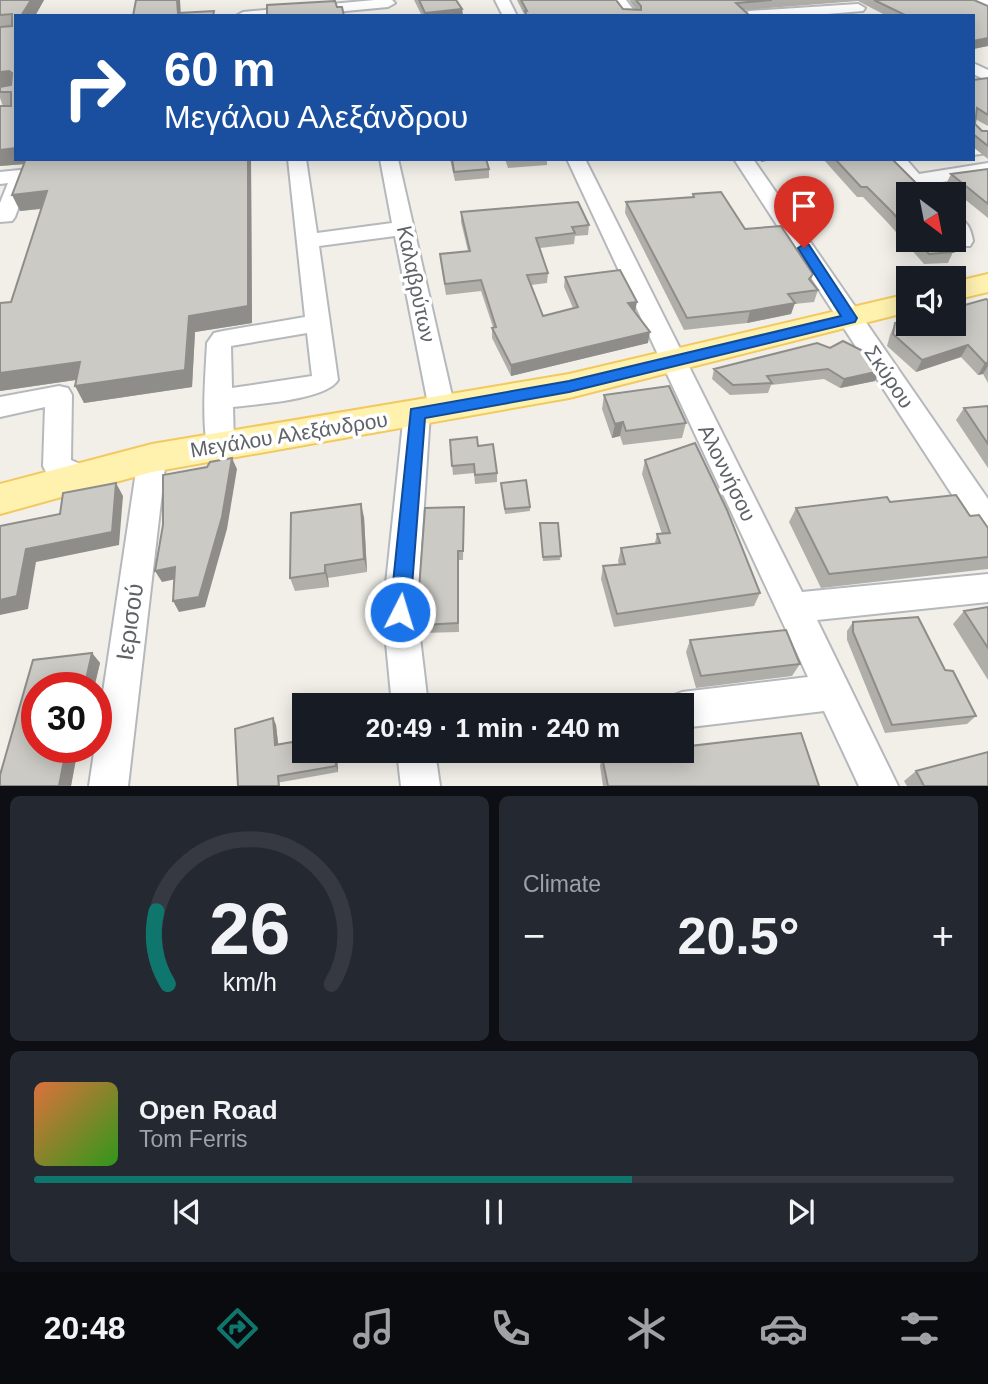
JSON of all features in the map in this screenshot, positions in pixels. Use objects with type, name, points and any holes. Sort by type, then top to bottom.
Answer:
[{"type":"main road","points":[[966,289],[988,283]]},
{"type":"main road","name":"Μεγάλου Αλεξάνδρου","points":[[0,499],[152,458],[569,386],[896,306]]},
{"type":"street","points":[[844,0],[869,14]]},
{"type":"street","points":[[272,14],[388,6]]},
{"type":"street","points":[[747,13],[859,8]]},
{"type":"street","points":[[976,60],[988,76]]},
{"type":"street","points":[[219,400],[323,383],[325,377],[297,161]]},
{"type":"street","name":"Καλαβρύτων","points":[[388,161],[404,228],[429,411],[400,612],[409,693]]},
{"type":"street","name":"Αλοννήσου","points":[[577,161],[879,786]]},
{"type":"street","name":"Σκύρου","points":[[744,161],[988,524]]},
{"type":"street","points":[[897,161],[917,182]]},
{"type":"street","points":[[940,182],[988,169]]},
{"type":"street","points":[[0,178],[20,176],[2,223]]},
{"type":"street","points":[[307,241],[404,228]]},
{"type":"street","points":[[220,445],[219,343],[223,339],[318,323]]},
{"type":"street","points":[[0,407],[59,395],[57,466],[79,476]]},
{"type":"street","name":"Ιερισού","points":[[108,786],[152,458]]},
{"type":"street","points":[[792,608],[988,588]]},
{"type":"street","points":[[694,709],[833,692]]},
{"type":"street","points":[[418,763],[421,786]]},
{"type":"building","points":[[0,0],[31,0],[22,14],[14,14],[14,148],[0,150],[0,106],[11,106],[11,92],[0,92],[0,87],[11,85],[12,73],[0,72],[0,27],[12,26],[12,14],[0,15]]},
{"type":"building","points":[[136,0],[177,0],[178,13],[214,11],[213,14],[133,14]]},
{"type":"building","points":[[419,0],[456,0],[462,9],[425,13]]},
{"type":"building","points":[[521,0],[616,0],[623,9],[641,10],[636,0],[772,0],[736,3],[748,14],[526,14]]},
{"type":"building","points":[[874,0],[974,0],[988,6],[988,38],[975,41],[975,14],[903,14]]},
{"type":"building","points":[[335,1],[337,7],[342,7],[344,14],[267,14],[267,5]]},
{"type":"building","points":[[988,78],[988,115],[977,108],[975,124],[975,80]]},
{"type":"building","points":[[975,124],[982,131],[988,131],[988,146],[975,136]]},
{"type":"building","points":[[25,161],[248,161],[248,306],[189,316],[185,370],[75,386],[80,362],[0,373],[0,303],[11,302],[47,191],[12,195]]},
{"type":"building","points":[[452,161],[487,161],[489,169],[454,172]]},
{"type":"building","points":[[837,161],[894,161],[915,182],[896,182],[896,217],[867,187],[861,187]]},
{"type":"building","points":[[988,169],[988,204],[966,186],[966,182],[961,182],[951,174]]},
{"type":"building","points":[[721,192],[745,229],[781,226],[813,274],[809,279],[818,290],[788,294],[795,303],[687,318],[626,202],[694,197],[693,194]]},
{"type":"building","points":[[578,202],[589,225],[572,227],[575,233],[536,238],[548,273],[527,275],[543,316],[578,307],[565,277],[620,270],[637,302],[628,303],[650,332],[511,365],[492,328],[496,327],[481,280],[445,284],[440,254],[470,251],[461,212]]},
{"type":"building","points":[[988,300],[988,363],[968,345],[922,360],[893,334],[896,323],[896,336],[966,336],[966,305]]},
{"type":"building","points":[[843,341],[867,353],[880,371],[844,379],[828,369],[767,376],[772,383],[733,385],[714,369],[817,343],[830,348]]},
{"type":"building","points":[[669,386],[686,423],[626,431],[623,422],[615,424],[604,395]]},
{"type":"building","points":[[988,406],[988,444],[964,408]]},
{"type":"building","points":[[477,437],[478,446],[493,444],[497,473],[475,475],[474,464],[452,466],[450,440]]},
{"type":"building","points":[[695,443],[727,510],[760,593],[617,614],[603,566],[625,564],[621,548],[660,543],[657,534],[670,533],[645,460]]},
{"type":"building","points":[[232,458],[222,517],[199,597],[173,601],[175,567],[155,571],[163,525],[163,475],[207,467],[210,462]]},
{"type":"building","points":[[526,480],[530,507],[505,509],[501,483]]},
{"type":"building","points":[[116,483],[112,532],[26,549],[17,596],[0,600],[0,526],[60,514],[63,493]]},
{"type":"building","points":[[956,495],[970,516],[979,515],[988,528],[988,557],[829,574],[796,508],[887,497],[890,502]]},
{"type":"building","points":[[361,504],[364,559],[325,565],[325,573],[290,578],[291,513]]},
{"type":"building","points":[[464,507],[463,551],[458,551],[458,623],[421,625],[418,603],[425,508]]},
{"type":"building","points":[[540,523],[558,523],[561,556],[543,557]]},
{"type":"building","points":[[988,607],[988,648],[964,611]]},
{"type":"building","points":[[918,617],[945,670],[953,671],[976,716],[892,725],[853,632],[853,622]]},
{"type":"building","points":[[786,630],[800,664],[701,676],[690,640]]},
{"type":"building","points":[[92,653],[88,672],[30,672],[33,660]]},
{"type":"building","points":[[21,702],[21,763],[63,763],[59,786],[0,786],[0,775]]},
{"type":"building","points":[[273,718],[275,745],[292,742],[292,763],[336,763],[336,766],[278,776],[279,786],[238,786],[235,729]]},
{"type":"building","points":[[801,733],[819,786],[608,786],[603,763],[694,763],[694,746]]},
{"type":"building","points":[[988,752],[988,786],[924,786],[916,771]]},
{"type":"route","points":[[400,612],[417,413],[569,386],[850,318],[804,248]]}]
